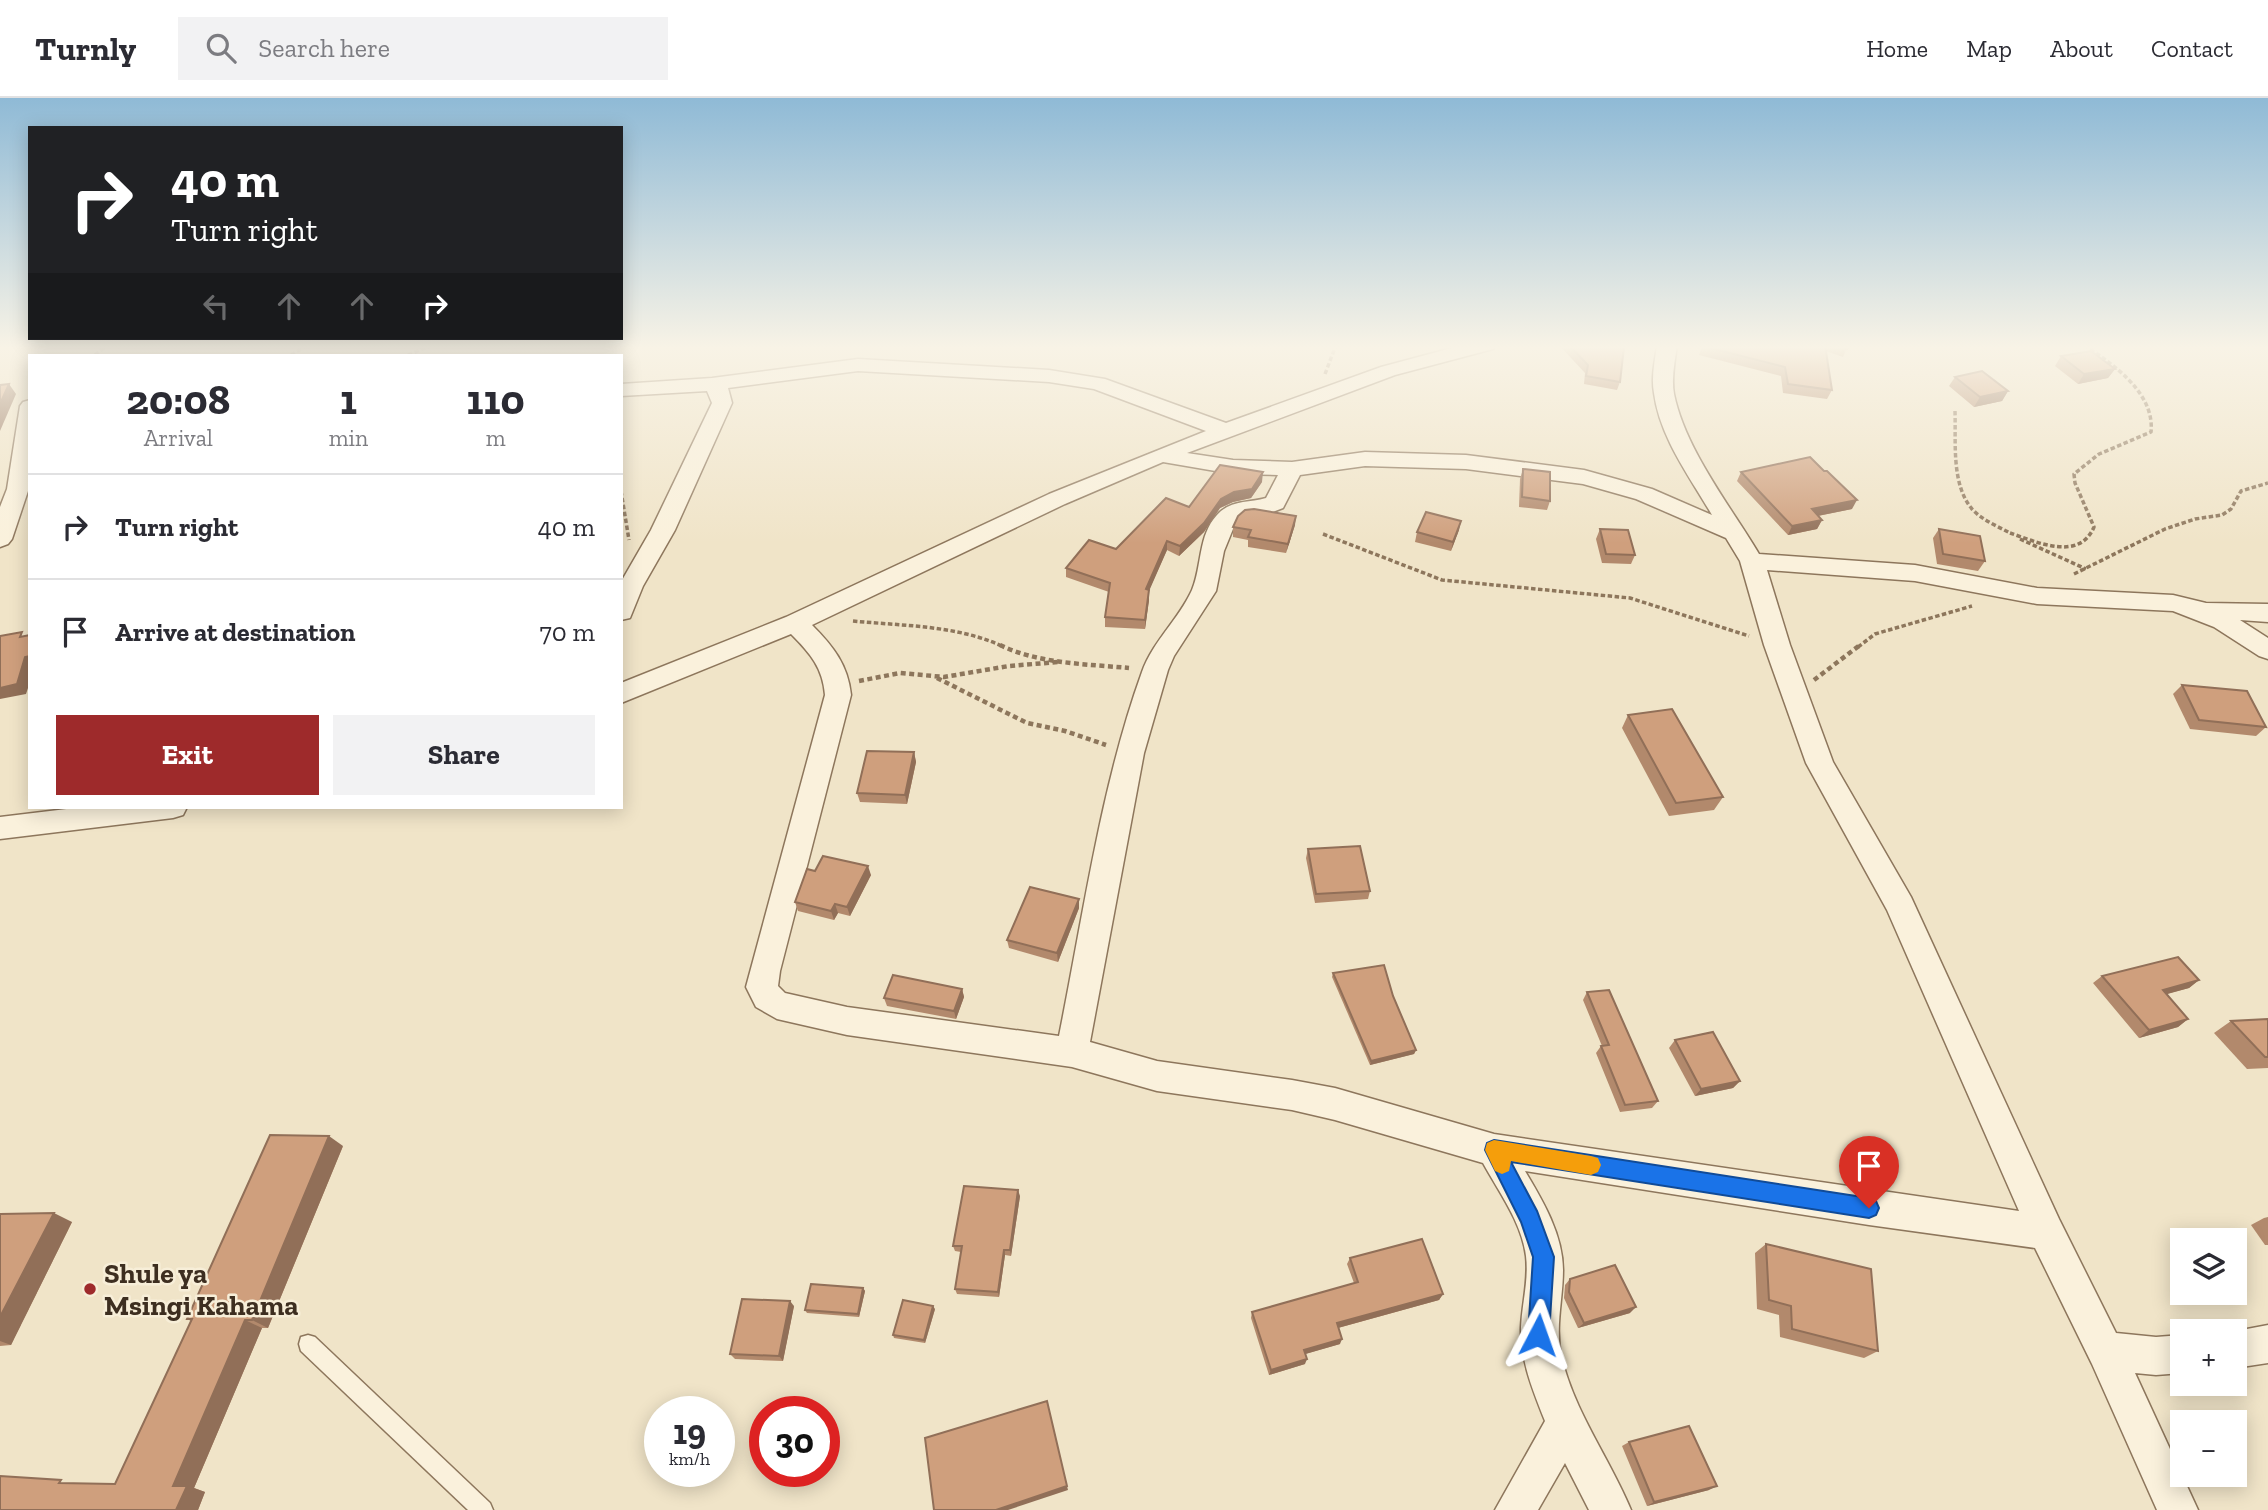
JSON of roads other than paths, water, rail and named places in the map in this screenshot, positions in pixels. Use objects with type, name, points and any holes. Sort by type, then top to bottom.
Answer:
[{"type":"street","points":[[623,608],[663,530],[718,411]]},
{"type":"street","points":[[1172,411],[1226,431]]},
{"type":"street","points":[[623,693],[804,620],[1058,499],[1160,455],[1280,411]]},
{"type":"street","points":[[1669,411],[1682,445],[1752,561],[1777,645],[1820,763],[1900,906],[2046,1232],[2105,1351],[2178,1510]]},
{"type":"street","points":[[0,539],[18,489],[11,462],[28,412]]},
{"type":"street","points":[[1160,455],[1233,467],[1292,470],[1344,461],[1387,459],[1466,462],[1584,477],[1644,494],[1733,532]]},
{"type":"street","points":[[1072,1052],[1130,753],[1155,670],[1162,654],[1204,591],[1212,551],[1225,520],[1237,510],[1275,503],[1292,470]]},
{"type":"street","points":[[1752,561],[1915,573],[2014,594],[2161,602],[2197,608],[2268,613]]},
{"type":"street","points":[[2197,608],[2237,628],[2268,650]]},
{"type":"street","points":[[804,620],[835,668],[838,695],[765,971],[762,988],[766,997],[777,1005],[847,1021],[1072,1052],[1157,1076],[1292,1095],[1335,1104],[1494,1150],[1855,1206],[2046,1232]]},
{"type":"street","points":[[0,828],[157,809]]},
{"type":"street","points":[[1494,1150],[1530,1218],[1544,1257],[1538,1335],[1542,1357],[1566,1423],[1611,1510]]},
{"type":"street","points":[[2247,1347],[2268,1344]]},
{"type":"street","points":[[2105,1351],[2170,1355]]},
{"type":"street","points":[[1515,1510],[1566,1423]]},
{"type":"lane","points":[[307,1344],[484,1510]]},
{"type":"place","name":"Shule ya Msingi Kahama","points":[[90,1289]]}]
